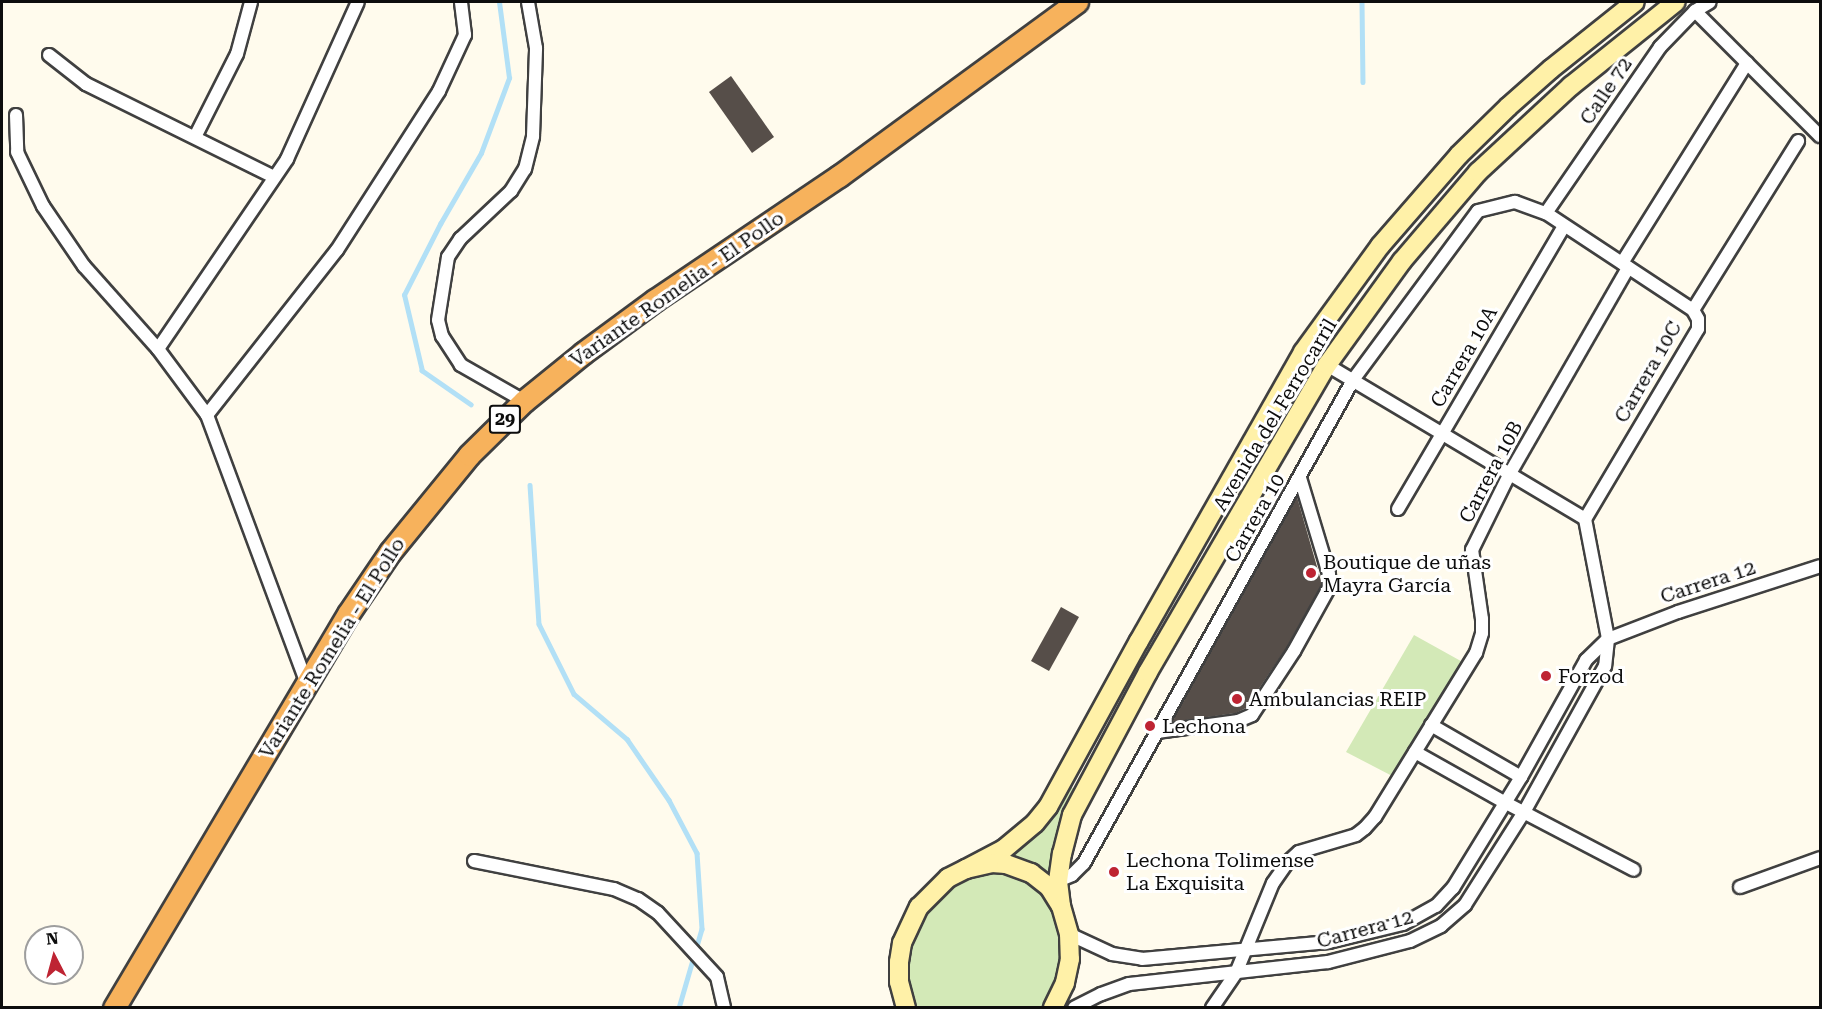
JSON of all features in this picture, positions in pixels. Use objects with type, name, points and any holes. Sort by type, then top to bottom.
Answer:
[{"type":"highway","name":"Variante Romelia - El Pollo","points":[[114,1008],[348,614],[404,534],[458,467],[524,401],[655,300],[839,176],[1077,2]]},
{"type":"main road","name":"Avenida del Ferrocarril","points":[[904,1006],[899,962],[909,924],[933,891],[966,868],[1004,849],[1029,829],[1048,807],[1303,352],[1380,246],[1459,155],[1508,107],[1635,2]]},
{"type":"main road","name":"Avenida del Ferrocarril","points":[[1061,906],[1058,881],[1066,833],[1083,793],[1148,672],[1327,365],[1402,261],[1478,172],[1571,86],[1676,2]]},
{"type":"main road","points":[[966,868],[992,863],[1019,867],[1041,879],[1056,896],[1069,934],[1068,971],[1053,1008]]},
{"type":"street","points":[[195,137],[237,54],[251,2]]},
{"type":"street","points":[[158,349],[287,159],[358,2]]},
{"type":"street","points":[[207,415],[338,250],[439,91],[465,35],[461,2]]},
{"type":"street","points":[[524,401],[461,365],[442,336],[438,320],[448,256],[481,218],[511,191],[525,169],[533,136],[536,48],[528,2]]},
{"type":"street","name":"Calle 72","points":[[1546,213],[1660,47],[1695,11],[1710,2]]},
{"type":"street","points":[[1695,11],[1821,136]]},
{"type":"street","points":[[49,55],[86,84],[274,177]]},
{"type":"street","name":"Carrera 10B","points":[[1212,1008],[1236,973],[1273,883],[1287,863],[1299,852],[1356,835],[1365,828],[1476,653],[1482,633],[1472,550],[1509,475],[1625,266],[1747,63]]},
{"type":"street","points":[[16,115],[17,152],[43,206],[84,266],[158,349],[207,415],[307,685]]},
{"type":"street","name":"Carrera 10C","points":[[1585,519],[1698,329],[1698,320],[1693,310],[1798,141]]},
{"type":"street","name":"Carrera 10","points":[[1058,881],[1072,875],[1084,863],[1353,380],[1478,211],[1515,202],[1546,213]]},
{"type":"street","points":[[1546,213],[1693,310]]},
{"type":"street","name":"Carrera 10A","points":[[1398,509],[1564,226]]},
{"type":"street","points":[[1327,365],[1585,519],[1608,639]]},
{"type":"street","points":[[1157,732],[1238,721],[1252,715],[1294,651],[1330,586],[1329,574],[1300,477]]},
{"type":"street","name":"Carrera 12","points":[[1069,934],[1112,954],[1128,958],[1329,942],[1403,924],[1436,906],[1453,888],[1506,803],[1586,660],[1608,639],[1678,612],[1821,566]]},
{"type":"street","name":"Carrera 12","points":[[1074,1008],[1129,984],[1328,962],[1410,941],[1441,926],[1465,904],[1524,812],[1605,666],[1608,639]]},
{"type":"street","points":[[1431,725],[1521,777]]},
{"type":"street","points":[[1415,752],[1634,870]]},
{"type":"street","points":[[1740,887],[1821,858]]},
{"type":"street","points":[[474,861],[614,889],[638,899],[658,913],[717,977],[724,1008]]},
{"type":"street","points":[[1403,924],[1410,941]]},
{"type":"green space","points":[[1414,635],[1468,665],[1398,779],[1346,752]]},
{"type":"green space","points":[[1063,783],[1083,793],[1066,833],[1069,934],[1053,1007],[903,1008],[899,982],[919,907],[1004,849]]},
{"type":"building","points":[[731,76],[774,137],[752,153],[709,92]]},
{"type":"building","points":[[1297,497],[1322,584],[1287,647],[1246,708],[1236,713],[1172,722]]},
{"type":"building","points":[[1061,607],[1079,617],[1049,671],[1031,661]]},
{"type":"waterway","points":[[471,405],[422,371],[404,295],[440,224],[481,153],[509,78],[499,2]]},
{"type":"waterway","points":[[1362,2],[1363,82]]},
{"type":"waterway","points":[[530,485],[539,624],[574,694],[627,739],[669,800],[697,853],[702,929],[679,1008]]},
{"type":"place","name":"Boutique de uñas Mayra García","points":[[1311,573]]},
{"type":"place","name":"Forzod","points":[[1546,676]]},
{"type":"place","name":"Ambulancias REIP","points":[[1237,699]]},
{"type":"place","name":"Lechona","points":[[1150,726]]},
{"type":"place","name":"Lechona Tolimense La Exquisita","points":[[1114,872]]}]
